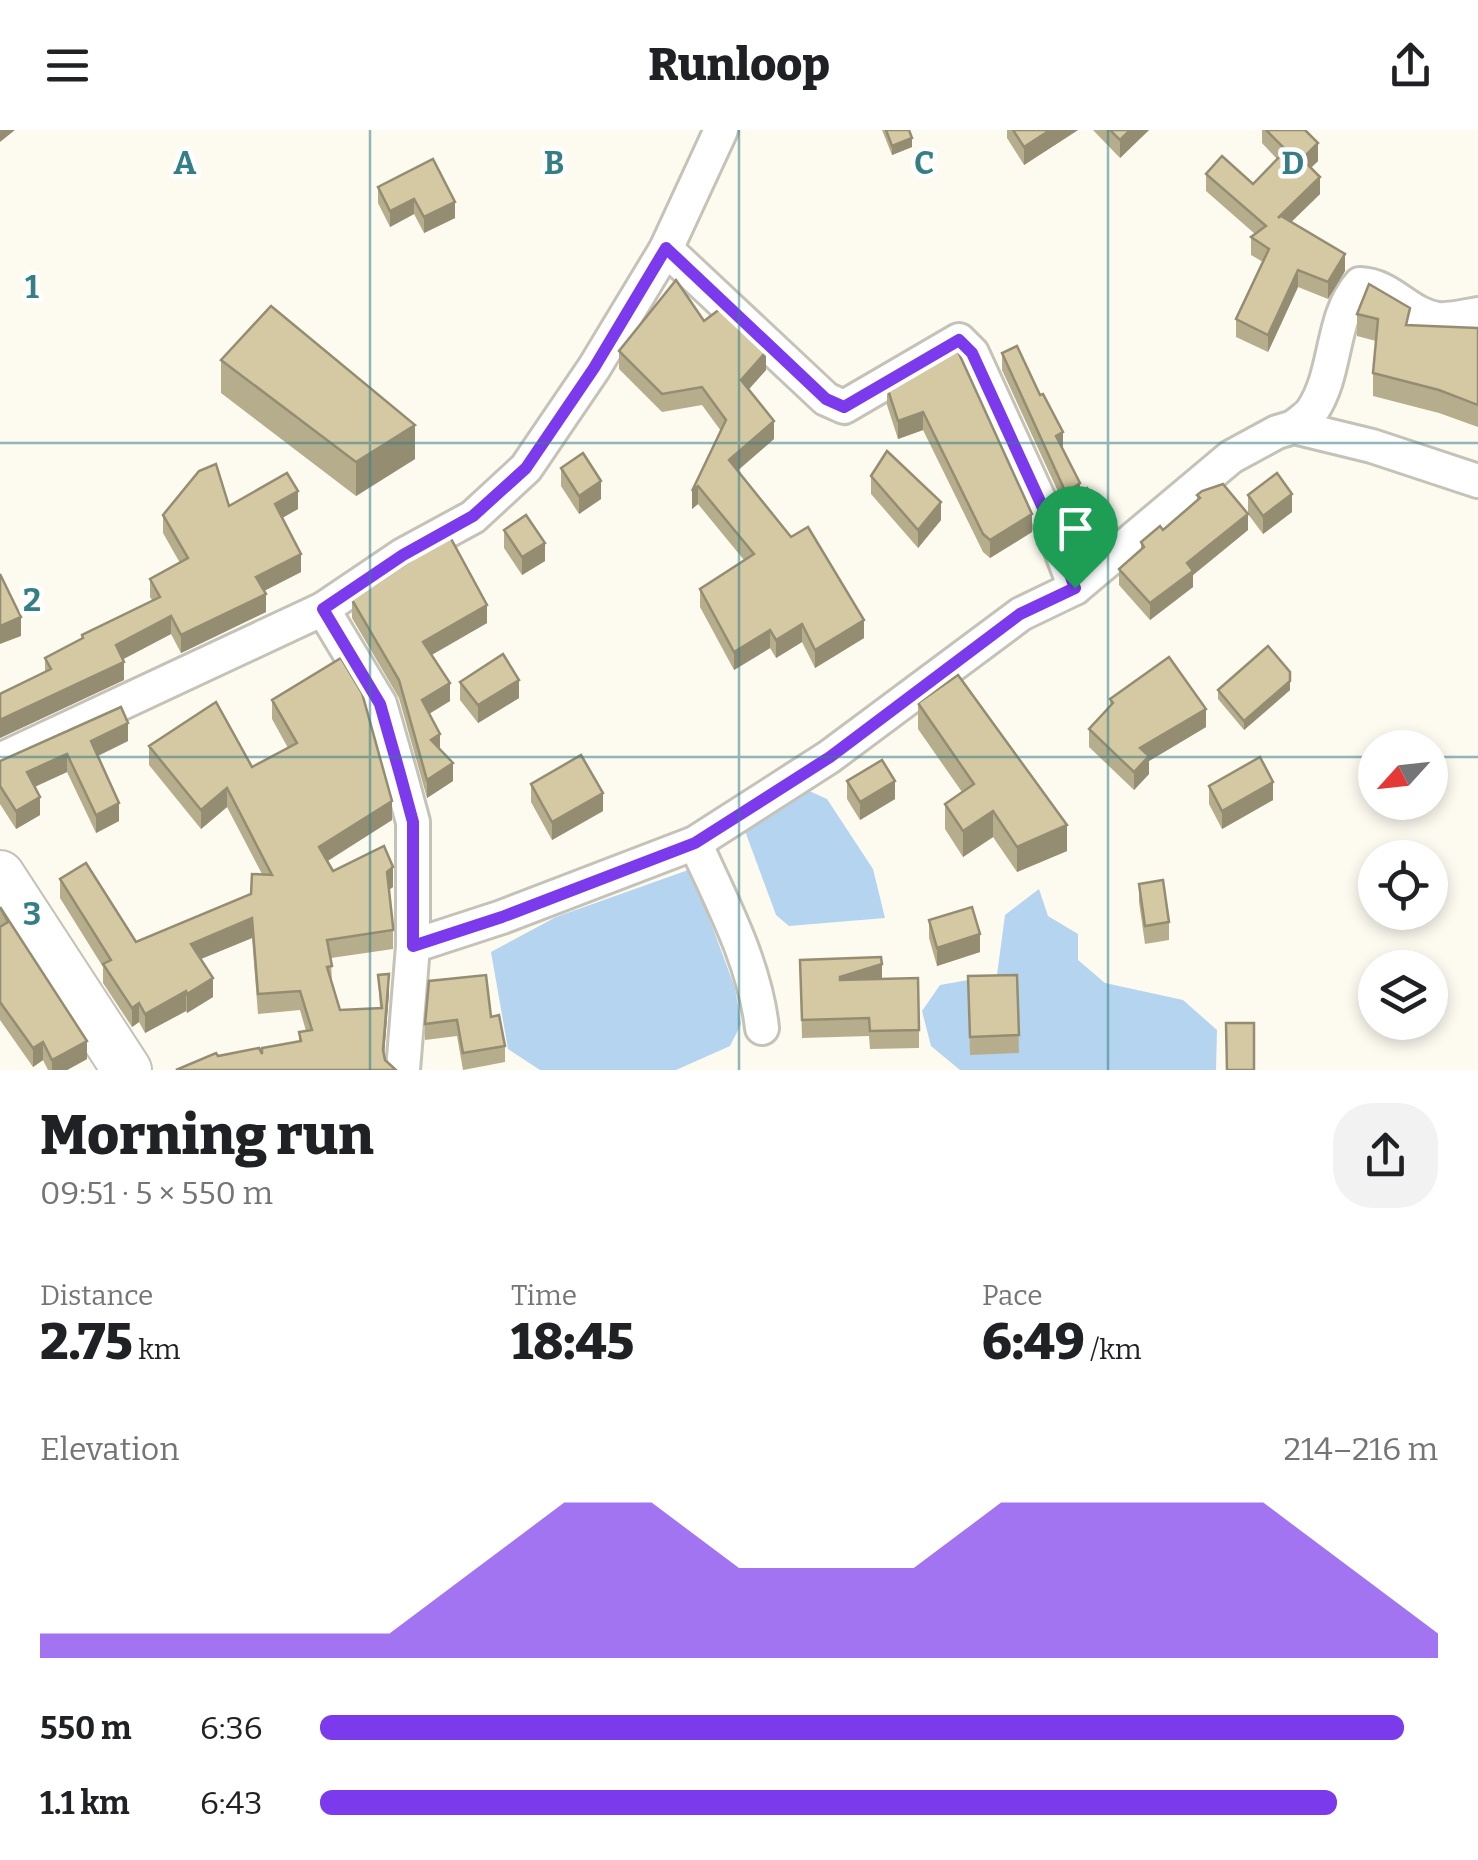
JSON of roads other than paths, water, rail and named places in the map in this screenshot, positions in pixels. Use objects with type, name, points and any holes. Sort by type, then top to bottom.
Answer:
[{"type":"main road","points":[[0,875],[126,1070]]},
{"type":"street","points":[[0,760],[323,609],[403,555],[473,516],[526,468],[594,368],[666,248],[720,130]]},
{"type":"street","points":[[666,248],[826,399],[844,407],[959,340],[972,353],[1054,532],[1075,588]]},
{"type":"street","points":[[413,946],[502,917],[695,843],[830,757],[1020,614],[1075,588],[1230,457],[1294,427],[1312,411],[1328,372],[1347,298],[1360,284],[1378,284],[1405,305],[1437,319],[1478,314]]},
{"type":"street","points":[[1294,427],[1372,446],[1478,481]]},
{"type":"street","points":[[323,609],[380,704],[413,822],[413,946],[403,1070]]},
{"type":"street","points":[[695,843],[733,927],[760,1009],[762,1028]]},
{"type":"water","points":[[796,785],[827,799],[873,869],[885,918],[789,926],[776,915],[745,831]]},
{"type":"water","points":[[691,869],[735,988],[741,1024],[730,1046],[676,1070],[540,1070],[508,1049],[491,952],[556,917]]},
{"type":"water","points":[[1039,889],[1048,916],[1078,934],[1078,960],[1105,983],[1183,1000],[1217,1030],[1216,1070],[960,1070],[931,1046],[922,1011],[940,985],[997,975],[1005,915]]}]
